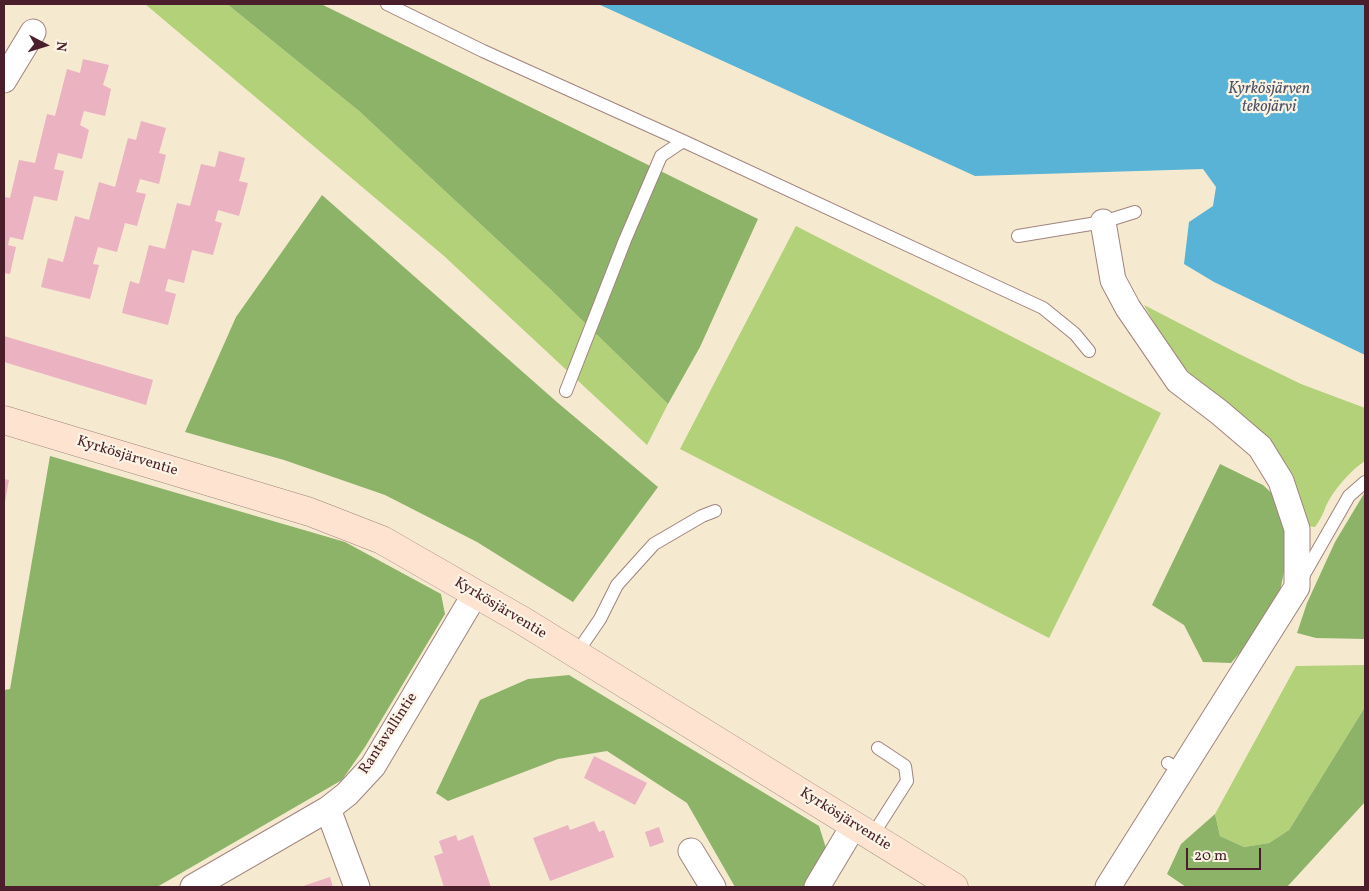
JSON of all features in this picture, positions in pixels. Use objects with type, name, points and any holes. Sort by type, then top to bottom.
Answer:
[{"type":"street","points":[[4,80],[32,32]]},
{"type":"street","points":[[1103,222],[1113,280],[1128,308],[1178,381],[1219,412],[1260,447],[1281,481],[1297,529],[1297,587],[1175,767],[1108,887]]},
{"type":"street","name":"Kyrkösjärventie","points":[[4,420],[310,512],[382,540],[576,654],[954,887]]},
{"type":"street","name":"Rantavallintie","points":[[192,887],[328,809],[347,794],[373,766],[475,594]]},
{"type":"street","points":[[328,809],[357,887]]},
{"type":"street","points":[[817,887],[863,831]]},
{"type":"street","points":[[691,851],[713,887]]},
{"type":"lane","points":[[387,4],[483,51],[1043,308],[1076,334],[1089,351]]},
{"type":"lane","points":[[566,391],[625,240],[662,156],[682,141]]},
{"type":"lane","points":[[1018,236],[1103,222],[1135,212]]},
{"type":"lane","points":[[1297,587],[1348,496],[1365,482]]},
{"type":"lane","points":[[576,654],[600,619],[617,585],[654,544],[702,516],[715,511]]},
{"type":"lane","points":[[863,831],[907,781],[905,766],[878,748]]},
{"type":"green space","points":[[145,4],[227,4],[359,111],[548,287],[668,404],[647,445],[444,256]]},
{"type":"green space","points":[[227,4],[321,4],[758,219],[700,347],[668,404],[548,287],[359,111]]},
{"type":"green space","points":[[322,195],[558,403],[658,487],[573,602],[477,542],[385,495],[284,460],[185,432],[236,317]]},
{"type":"green space","points":[[796,226],[1161,413],[1049,638],[680,449]]},
{"type":"green space","points":[[1144,305],[1301,384],[1365,408],[1365,461],[1338,487],[1315,527],[1308,526],[1165,342]]},
{"type":"green space","points":[[50,456],[345,542],[441,594],[445,614],[365,747],[342,780],[157,887],[4,887],[4,690],[10,689]]},
{"type":"green space","points":[[1220,464],[1263,485],[1279,500],[1285,519],[1285,567],[1278,601],[1251,640],[1231,663],[1203,662],[1184,625],[1152,605]]},
{"type":"green space","points":[[1365,492],[1365,639],[1316,638],[1297,633],[1307,603],[1335,542]]},
{"type":"green space","points":[[1365,665],[1365,707],[1289,830],[1269,843],[1244,847],[1220,836],[1215,814],[1296,666]]},
{"type":"green space","points":[[569,675],[819,826],[826,848],[809,883],[803,887],[735,887],[687,803],[607,751],[558,759],[448,801],[436,793],[480,700],[528,679]]},
{"type":"green space","points":[[1365,707],[1365,802],[1287,887],[1186,887],[1167,874],[1181,844],[1215,814],[1220,836],[1244,847],[1269,843],[1289,830]]},
{"type":"water","name":"Kyrkösjärven tekojärvi","points":[[598,4],[1365,4],[1365,355],[1214,282],[1184,264],[1189,222],[1213,206],[1216,187],[1203,169],[975,176]]},
{"type":"building","points":[[83,59],[109,65],[103,85],[111,89],[105,116],[84,111],[80,125],[89,130],[82,159],[58,153],[54,169],[64,171],[57,201],[34,196],[23,240],[10,237],[8,245],[16,247],[10,274],[4,273],[4,197],[10,198],[19,160],[35,163],[47,114],[55,116],[67,69],[80,73]]},
{"type":"building","points":[[141,121],[166,128],[159,153],[166,155],[159,184],[140,179],[136,192],[146,194],[137,226],[125,223],[117,252],[98,247],[93,264],[99,265],[90,299],[41,287],[48,258],[63,262],[75,216],[89,220],[99,182],[115,187],[128,138],[136,140]]},
{"type":"building","points":[[219,151],[245,158],[239,181],[248,183],[239,216],[218,210],[215,221],[222,223],[213,255],[192,250],[184,283],[168,279],[165,291],[176,294],[168,325],[122,313],[130,281],[139,284],[149,245],[165,249],[177,203],[190,206],[201,164],[215,167]]},
{"type":"building","points":[[4,336],[153,380],[146,405],[4,362]]},
{"type":"building","points":[[4,479],[9,480],[5,502],[4,502]]},
{"type":"building","points":[[594,756],[647,783],[635,805],[584,778]]},
{"type":"building","points":[[594,821],[599,832],[604,830],[614,857],[550,881],[533,838],[568,825],[570,830]]},
{"type":"building","points":[[659,827],[664,842],[650,847],[645,832]]},
{"type":"building","points":[[456,835],[458,841],[473,835],[491,887],[444,887],[434,856],[443,853],[439,841]]},
{"type":"building","points":[[330,877],[333,887],[300,887]]}]
